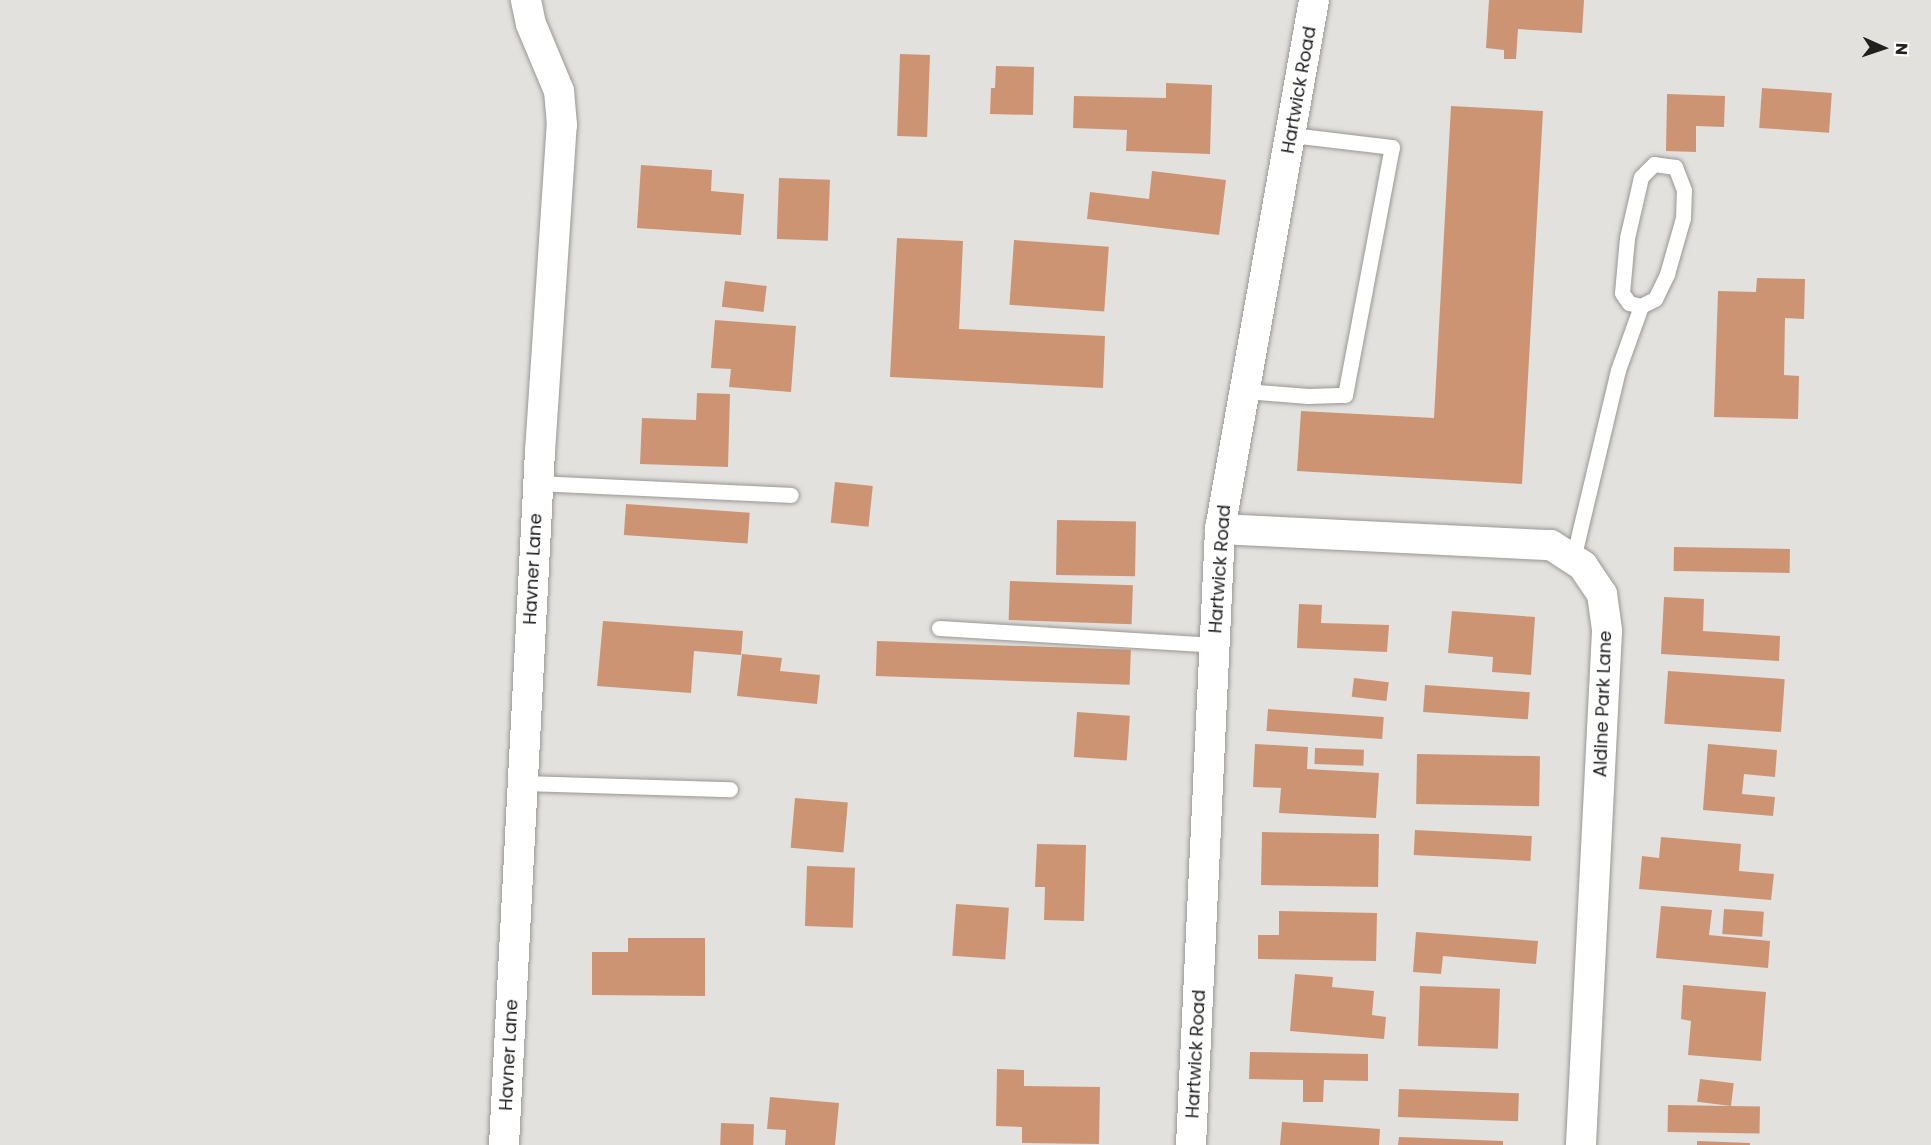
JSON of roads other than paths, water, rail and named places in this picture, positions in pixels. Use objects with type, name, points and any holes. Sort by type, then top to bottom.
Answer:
[{"type":"street","name":"Havner Lane","points":[[504,1145],[538,483],[562,125],[559,91],[531,24],[526,0]]},
{"type":"street","name":"Hartwick Road","points":[[1191,1145],[1220,529],[1314,0]]},
{"type":"street","name":"Aldine Park Lane","points":[[1220,529],[1551,545],[1583,566],[1602,594],[1607,631],[1581,1145]]},
{"type":"lane","points":[[1245,391],[1308,396],[1345,395],[1392,147],[1291,135]]},
{"type":"lane","points":[[1573,559],[1618,370],[1641,306],[1655,299],[1667,274],[1683,218],[1684,190],[1675,167],[1654,164],[1641,177],[1627,238],[1622,293],[1629,303],[1641,306]]},
{"type":"lane","points":[[538,483],[791,495]]},
{"type":"lane","points":[[939,628],[1215,645]]},
{"type":"lane","points":[[522,783],[730,789]]}]
